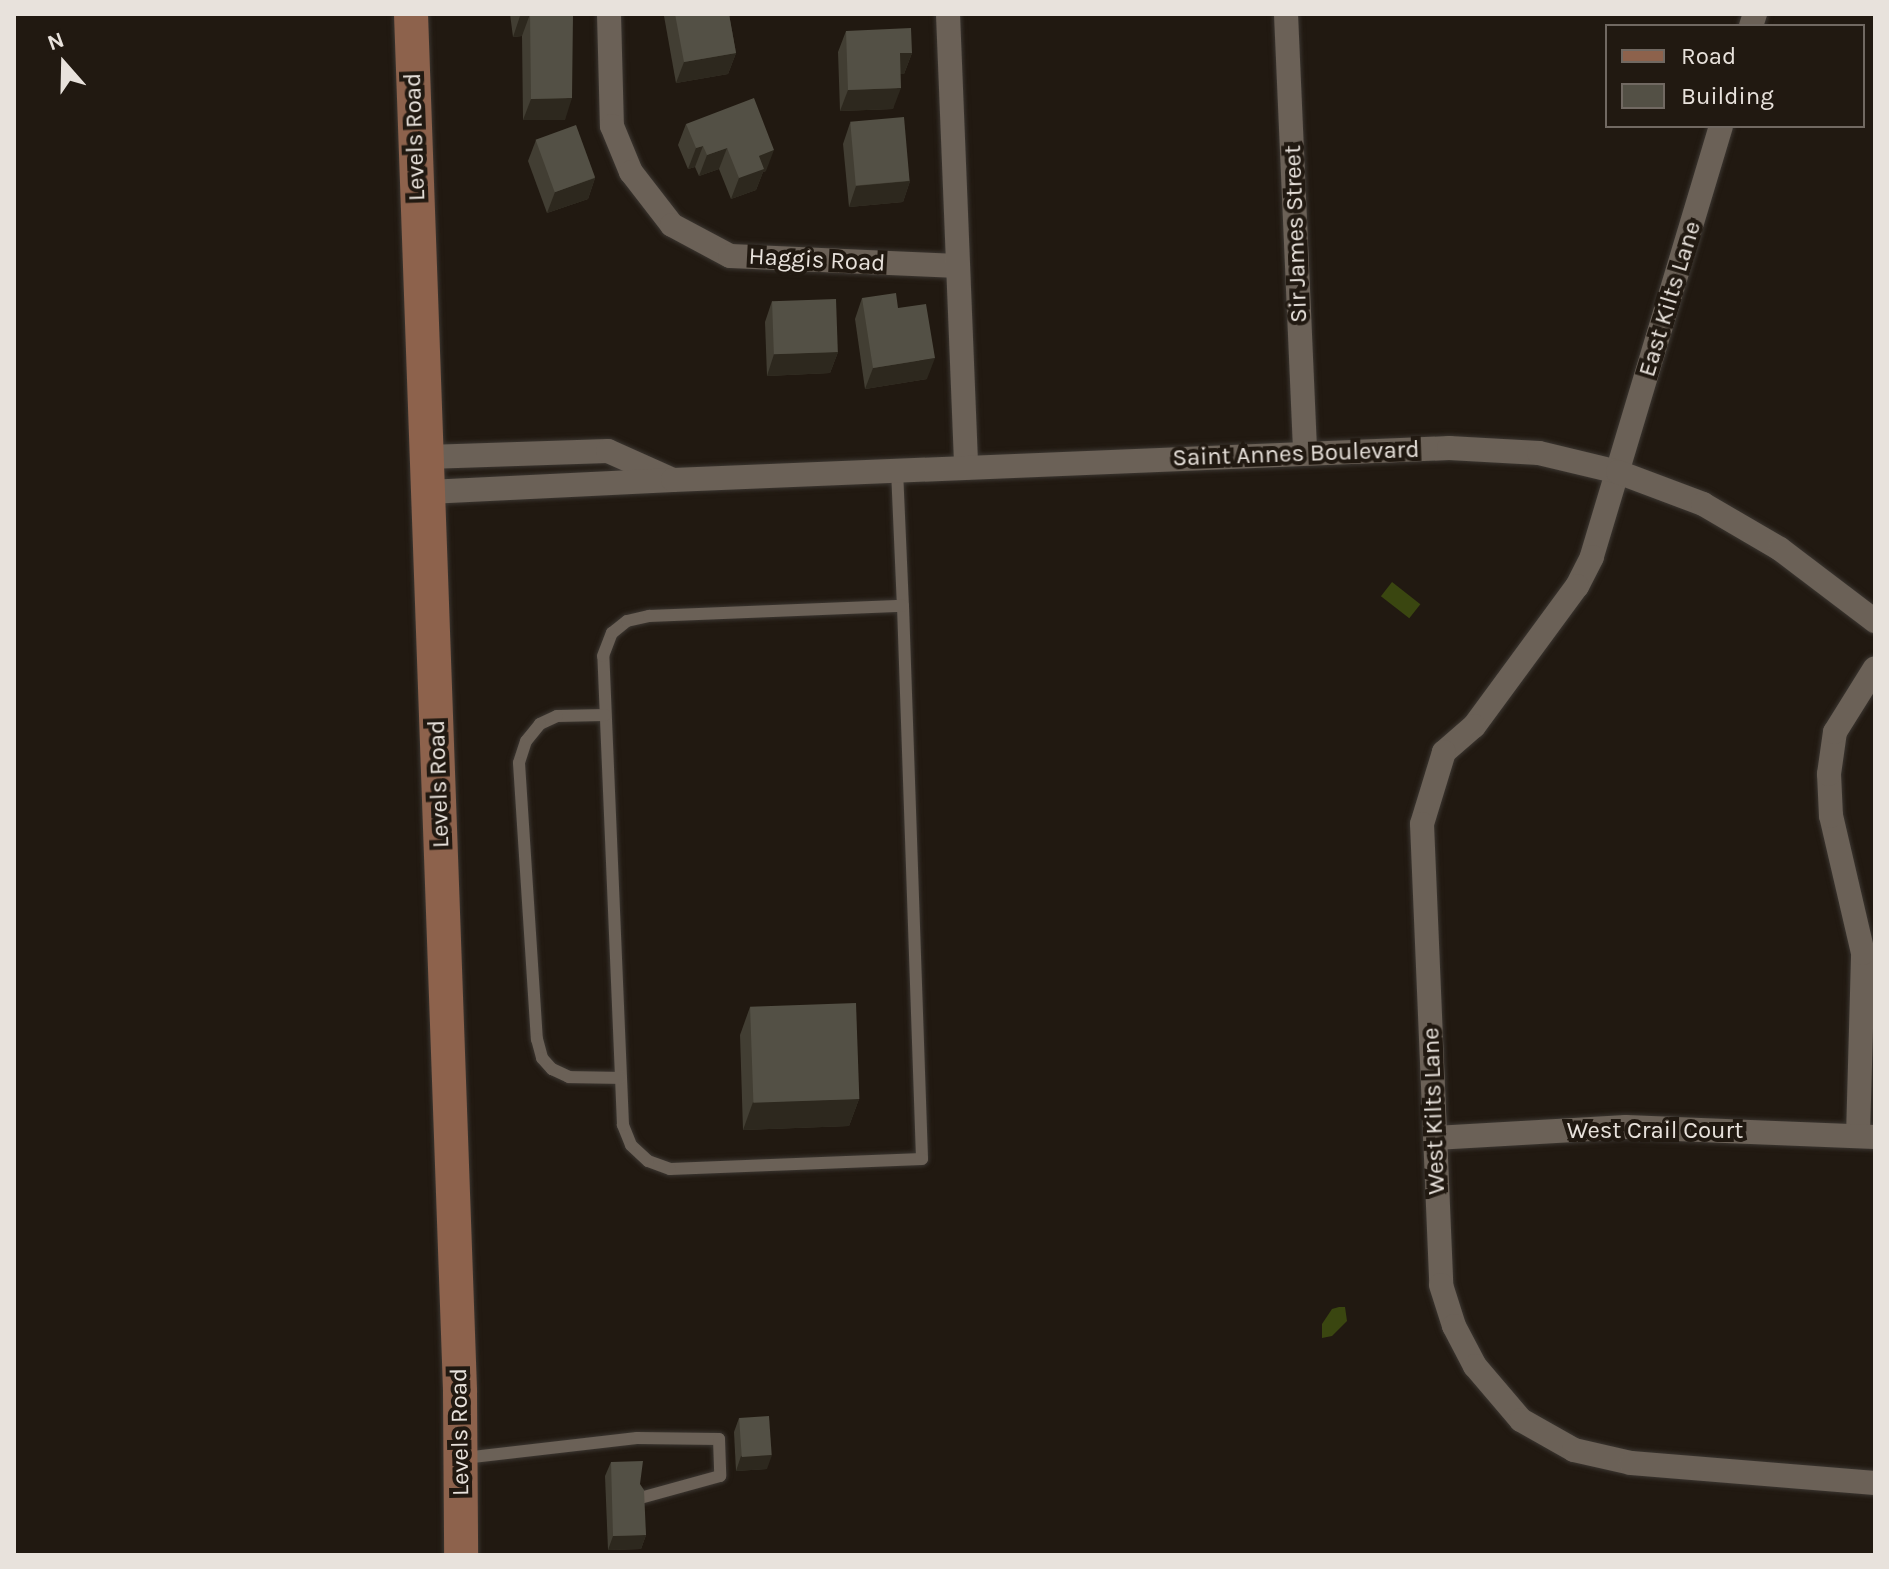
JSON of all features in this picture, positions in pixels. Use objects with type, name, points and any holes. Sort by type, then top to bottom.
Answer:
[{"type":"main road","name":"Levels Road","points":[[411,14],[461,1458],[461,1555]]},
{"type":"street","name":"Haggis Road","points":[[609,14],[612,126],[631,172],[672,225],[730,256],[958,266]]},
{"type":"street","points":[[948,14],[966,468]]},
{"type":"street","name":"Sir James Street","points":[[1286,14],[1305,453]]},
{"type":"street","name":"East Kilts Lane","points":[[1618,472],[1720,128]]},
{"type":"street","name":"Saint Annes Boulevard","points":[[428,492],[1305,453],[1495,448],[1581,460],[1658,484],[1746,527],[1875,621]]},
{"type":"street","name":"Saint Annes Boulevard","points":[[427,457],[608,451],[673,480]]},
{"type":"street","name":"West Kilts Lane","points":[[1618,472],[1592,557],[1577,586],[1474,726],[1444,752],[1422,824],[1441,1285],[1454,1326],[1475,1366],[1521,1420],[1574,1450],[1631,1463],[1875,1483]]},
{"type":"street","points":[[1867,1137],[1863,953],[1831,816],[1829,774],[1835,732],[1875,668]]},
{"type":"street","name":"West Crail Court","points":[[1435,1138],[1626,1127],[1867,1137]]},
{"type":"lane","points":[[897,470],[903,606],[922,1159],[670,1169],[648,1161],[631,1145],[623,1125],[603,656],[612,633],[627,621],[649,616],[903,606]]},
{"type":"lane","points":[[605,715],[557,716],[540,724],[526,741],[519,763],[537,1039],[542,1058],[552,1069],[569,1077],[620,1078]]},
{"type":"lane","points":[[461,1458],[498,1457],[623,1439],[719,1439],[720,1476],[644,1497]]},
{"type":"shaded area","points":[[1392,582],[1420,604],[1409,618],[1381,596]]},
{"type":"shaded area","points":[[1345,1307],[1347,1321],[1332,1336],[1322,1338],[1322,1324],[1332,1309]]},
{"type":"building","points":[[530,14],[573,14],[572,98],[531,99]]},
{"type":"building","points":[[675,14],[729,14],[736,53],[684,62]]},
{"type":"building","points":[[911,28],[912,53],[900,53],[901,88],[848,90],[846,31]]},
{"type":"building","points":[[754,98],[774,150],[759,156],[764,169],[739,178],[727,148],[707,155],[703,146],[696,148],[686,124]]},
{"type":"building","points":[[904,117],[910,181],[856,185],[850,122]]},
{"type":"building","points":[[576,125],[595,178],[555,192],[536,140]]},
{"type":"building","points":[[896,293],[898,308],[926,304],[935,358],[873,368],[862,298]]},
{"type":"building","points":[[836,299],[838,352],[774,354],[772,301]]},
{"type":"building","points":[[856,1003],[859,1099],[753,1103],[750,1007]]},
{"type":"building","points":[[769,1416],[772,1455],[742,1457],[739,1418]]},
{"type":"building","points":[[643,1461],[640,1484],[644,1490],[646,1535],[613,1536],[611,1462]]}]
